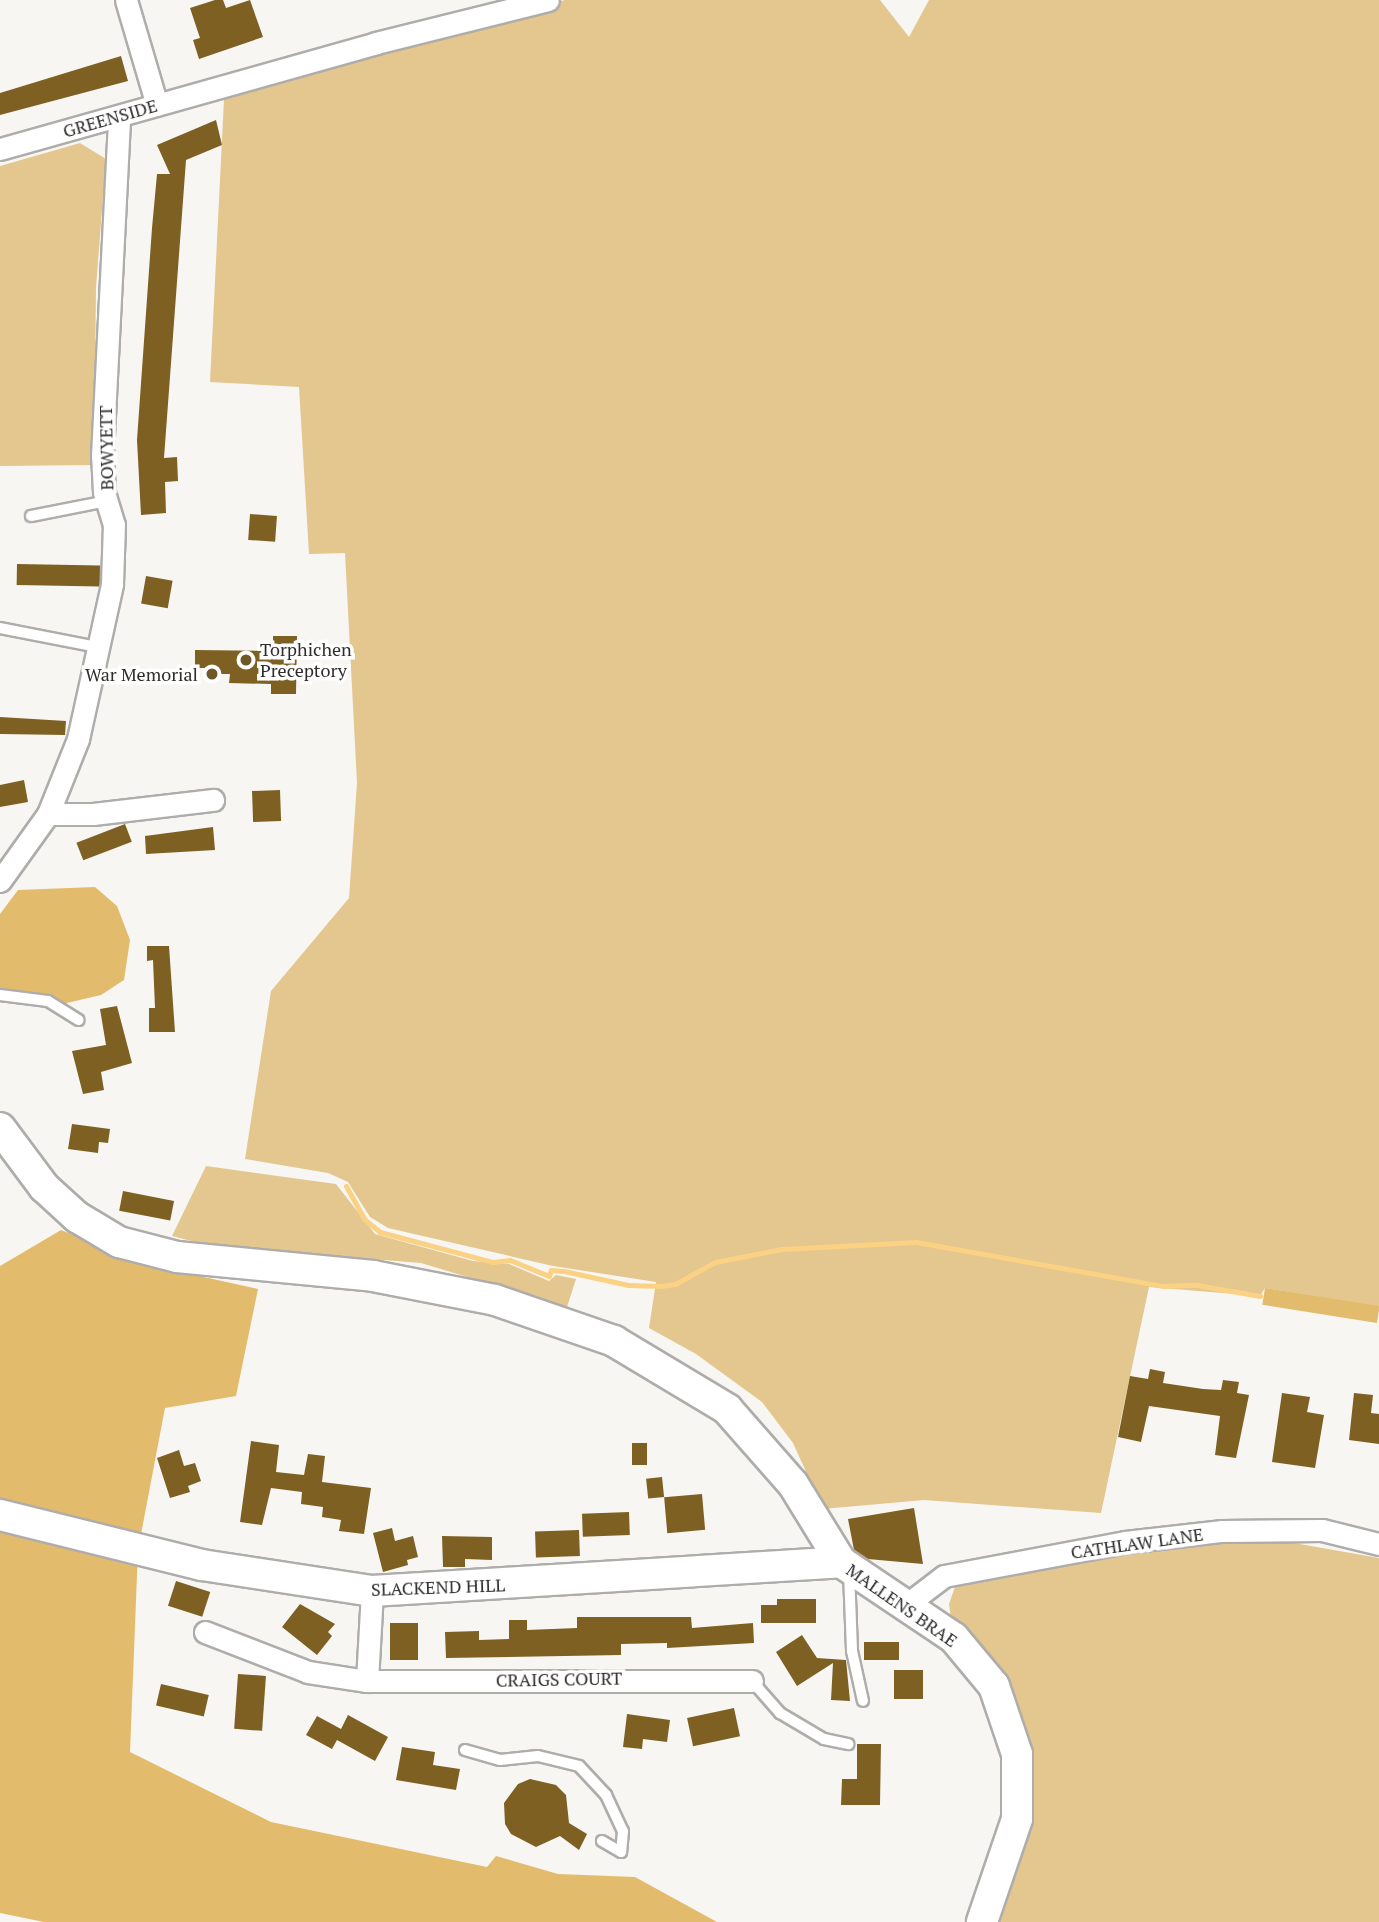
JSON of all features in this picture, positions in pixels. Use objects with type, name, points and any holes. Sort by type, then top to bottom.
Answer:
[{"type":"main road","points":[[0,1128],[44,1187],[77,1217],[119,1242],[177,1257],[373,1276],[495,1300],[614,1341],[727,1409],[793,1484],[845,1565]]},
{"type":"main road","name":"SLACKEND HILL","points":[[0,1516],[202,1565],[372,1591],[845,1565]]},
{"type":"main road","name":"MALLENS BRAE","points":[[845,1565],[954,1638],[994,1686],[1017,1754],[1017,1819],[982,1922]]},
{"type":"street","points":[[126,0],[157,105]]},
{"type":"street","name":"GREENSIDE","points":[[0,149],[548,0]]},
{"type":"street","name":"BOWYETT","points":[[3,871],[48,814],[78,738],[112,584],[114,526],[107,502],[102,456],[119,116]]},
{"type":"street","points":[[48,814],[93,814],[213,800]]},
{"type":"street","name":"CATHLAW LANE","points":[[906,1605],[944,1576],[1125,1542],[1222,1531],[1322,1530],[1379,1544]]},
{"type":"street","points":[[367,1681],[372,1591]]},
{"type":"street","name":"CRAIGS COURT","points":[[205,1632],[308,1672],[367,1681],[744,1677],[752,1681]]},
{"type":"lane","points":[[30,516],[107,502]]},
{"type":"lane","points":[[0,628],[98,647]]},
{"type":"lane","points":[[0,995],[48,1001],[78,1020]]},
{"type":"lane","points":[[845,1565],[852,1651],[863,1701]]},
{"type":"lane","points":[[752,1681],[780,1713],[824,1739],[848,1744]]},
{"type":"lane","points":[[464,1750],[500,1760],[538,1756],[579,1766],[606,1795],[623,1831],[621,1852],[602,1841]]},
{"type":"shaded area","points":[[565,0],[880,0],[909,37],[929,0],[1379,0],[1379,1307],[1265,1288],[1260,1296],[1149,1287],[1101,1513],[924,1500],[823,1509],[793,1443],[762,1402],[696,1354],[649,1328],[656,1282],[553,1266],[388,1228],[370,1217],[348,1182],[328,1173],[245,1159],[271,991],[349,898],[357,783],[345,553],[309,554],[299,387],[210,382],[224,99],[235,87]]},
{"type":"shaded area","points":[[80,143],[106,159],[96,287],[94,465],[0,466],[0,166]]},
{"type":"shaded area","points":[[95,887],[117,906],[130,940],[124,980],[101,995],[54,1006],[0,997],[0,914],[18,890]]},
{"type":"shaded area","points":[[206,1166],[336,1184],[375,1234],[473,1261],[509,1264],[549,1281],[556,1275],[576,1279],[567,1307],[421,1263],[210,1246],[172,1236]]},
{"type":"shaded area","points":[[61,1230],[145,1264],[258,1289],[236,1396],[165,1408],[138,1550],[130,1752],[271,1822],[487,1867],[496,1856],[558,1874],[635,1877],[717,1922],[44,1922],[0,1913],[0,1266]]},
{"type":"shaded area","points":[[1265,1288],[1379,1306],[1377,1323],[1262,1305]]},
{"type":"shaded area","points":[[1255,1536],[1379,1558],[1379,1922],[995,1922],[1034,1818],[1032,1765],[1020,1721],[951,1619],[949,1604],[956,1584],[1094,1555]]},
{"type":"building","points":[[223,0],[226,8],[250,0],[263,37],[199,59],[193,40],[200,38],[190,8]]},
{"type":"building","points":[[121,56],[128,81],[0,115],[0,93]]},
{"type":"building","points":[[216,120],[222,145],[186,160],[164,458],[177,457],[178,481],[165,482],[166,513],[141,515],[137,440],[152,228],[157,174],[170,174],[157,145]]},
{"type":"building","points":[[250,514],[277,516],[275,542],[248,540]]},
{"type":"building","points":[[17,564],[100,565],[100,586],[17,585]]},
{"type":"building","points":[[146,576],[173,581],[168,608],[141,604]]},
{"type":"building","name":"Torphichen Preceptory","points":[[273,636],[297,636],[296,694],[271,694],[271,684],[229,683],[230,674],[207,674],[207,668],[195,668],[195,650],[273,651]]},
{"type":"building","points":[[0,717],[66,721],[65,735],[0,734]]},
{"type":"building","points":[[24,780],[28,802],[0,807],[0,785]]},
{"type":"building","points":[[280,790],[281,821],[253,822],[252,791]]},
{"type":"building","points":[[125,824],[132,842],[83,860],[76,843]]},
{"type":"building","points":[[213,827],[215,850],[146,854],[145,836]]},
{"type":"building","points":[[147,946],[169,946],[175,1032],[149,1032],[149,1008],[155,1008],[153,960],[147,961]]},
{"type":"building","points":[[117,1006],[132,1063],[101,1072],[104,1090],[83,1094],[72,1051],[106,1045],[100,1009]]},
{"type":"building","points":[[72,1124],[110,1129],[108,1143],[99,1142],[98,1153],[68,1149]]},
{"type":"building","points":[[123,1191],[174,1201],[170,1221],[119,1211]]},
{"type":"building","points":[[1150,1369],[1165,1372],[1163,1383],[1203,1389],[1221,1390],[1223,1380],[1239,1382],[1237,1393],[1249,1395],[1236,1458],[1215,1455],[1220,1416],[1149,1406],[1141,1442],[1118,1437],[1130,1376],[1148,1379]]},
{"type":"building","points":[[1282,1393],[1310,1397],[1307,1412],[1324,1415],[1315,1468],[1272,1462]]},
{"type":"building","points":[[1354,1393],[1373,1395],[1371,1413],[1379,1414],[1379,1444],[1349,1440]]},
{"type":"building","points":[[251,1441],[279,1445],[276,1472],[304,1475],[308,1454],[325,1456],[322,1482],[371,1488],[364,1534],[339,1531],[341,1520],[322,1517],[323,1507],[301,1504],[302,1492],[271,1488],[262,1525],[240,1522]]},
{"type":"building","points":[[632,1443],[647,1443],[647,1465],[632,1465]]},
{"type":"building","points":[[179,1450],[184,1466],[195,1463],[201,1481],[188,1486],[190,1492],[170,1498],[157,1458]]},
{"type":"building","points":[[662,1477],[664,1497],[648,1499],[646,1479]]},
{"type":"building","points":[[702,1494],[705,1530],[667,1533],[664,1497]]},
{"type":"building","points":[[914,1508],[923,1564],[868,1559],[854,1550],[848,1519]]},
{"type":"building","points":[[629,1512],[630,1535],[583,1537],[582,1514]]},
{"type":"building","points":[[392,1528],[395,1541],[413,1536],[418,1557],[407,1560],[408,1565],[383,1572],[373,1533]]},
{"type":"building","points":[[579,1530],[580,1556],[536,1558],[535,1532]]},
{"type":"building","points":[[442,1536],[492,1537],[492,1560],[465,1559],[465,1567],[443,1567]]},
{"type":"building","points":[[176,1581],[210,1592],[202,1617],[168,1606]]},
{"type":"building","points":[[777,1599],[816,1599],[816,1623],[761,1623],[761,1605],[777,1605]]},
{"type":"building","points":[[300,1604],[335,1624],[328,1632],[332,1636],[317,1655],[282,1627]]},
{"type":"building","points":[[577,1617],[691,1617],[692,1628],[753,1623],[754,1643],[667,1648],[667,1643],[621,1644],[621,1655],[446,1658],[445,1632],[479,1631],[479,1640],[509,1639],[509,1620],[527,1620],[527,1630],[577,1628]]},
{"type":"building","points":[[390,1623],[418,1623],[418,1660],[390,1660]]},
{"type":"building","points":[[802,1635],[817,1658],[846,1660],[850,1701],[831,1700],[833,1663],[797,1686],[776,1652]]},
{"type":"building","points":[[864,1642],[899,1642],[899,1660],[864,1660]]},
{"type":"building","points":[[894,1670],[923,1670],[923,1699],[894,1699]]},
{"type":"building","points":[[238,1674],[266,1676],[262,1731],[234,1729]]},
{"type":"building","points":[[161,1684],[209,1695],[204,1716],[156,1705]]},
{"type":"building","points":[[734,1708],[740,1736],[693,1746],[687,1718]]},
{"type":"building","points":[[627,1714],[670,1720],[667,1742],[643,1739],[642,1749],[623,1747]]},
{"type":"building","points":[[348,1715],[388,1737],[375,1761],[337,1740],[332,1749],[306,1735],[317,1716],[341,1729]]},
{"type":"building","points":[[857,1744],[881,1744],[880,1805],[841,1805],[842,1779],[857,1779]]},
{"type":"building","points":[[402,1747],[435,1752],[433,1765],[460,1769],[456,1790],[396,1780]]},
{"type":"building","points":[[530,1779],[556,1785],[566,1795],[569,1823],[587,1834],[579,1850],[560,1836],[536,1847],[511,1834],[505,1824],[504,1803],[518,1784]]},
{"type":"waterway","points":[[346,1186],[364,1219],[380,1232],[493,1262],[510,1260],[549,1276],[551,1270],[564,1271],[629,1285],[661,1286],[675,1284],[715,1262],[782,1249],[916,1242],[1162,1286],[1197,1285],[1260,1296]]},
{"type":"place","name":"Torphichen Preceptory","points":[[246,660]]},
{"type":"place","name":"War Memorial","points":[[212,674]]}]
